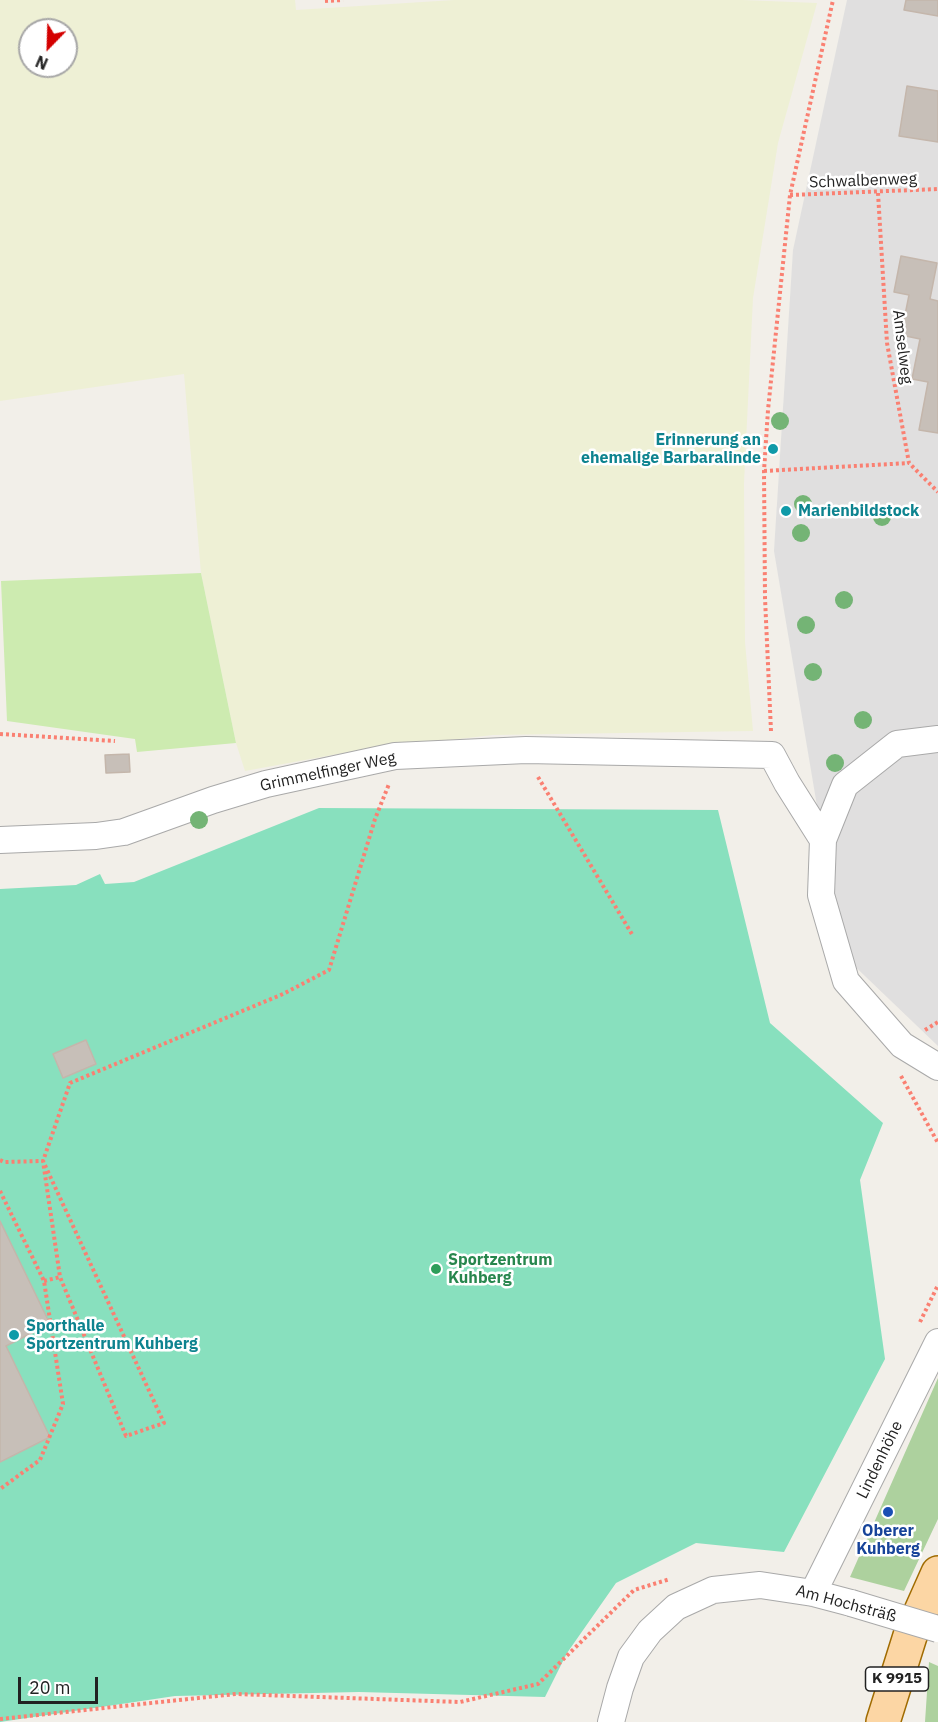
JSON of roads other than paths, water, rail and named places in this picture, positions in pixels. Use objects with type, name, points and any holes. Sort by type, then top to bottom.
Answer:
[{"type":"main road","name":"K 9915","points":[[883,1722],[910,1636],[938,1573]]},
{"type":"street","points":[[938,739],[897,744],[845,784],[823,840],[821,895],[846,981],[902,1045],[938,1067]]},
{"type":"street","name":"Grimmelfinger Weg","points":[[0,840],[96,836],[124,832],[213,800],[266,784],[395,756],[526,750],[772,755],[823,840]]},
{"type":"street","name":"Lindenhöhe","points":[[818,1585],[938,1342]]},
{"type":"street","name":"Am Hochsträß","points":[[611,1722],[631,1657],[650,1631],[676,1607],[713,1590],[818,1585],[851,1603],[938,1629]]},
{"type":"place","name":"Erinnerung an ehemalige Barbaralinde","points":[[773,449]]},
{"type":"place","name":"Marienbildstock","points":[[786,511]]},
{"type":"place","name":"Sportzentrum Kuhberg","points":[[436,1269]]},
{"type":"place","name":"Sporthalle Sportzentrum Kuhberg","points":[[14,1335]]},
{"type":"place","name":"Oberer Kuhberg","points":[[888,1512]]}]
